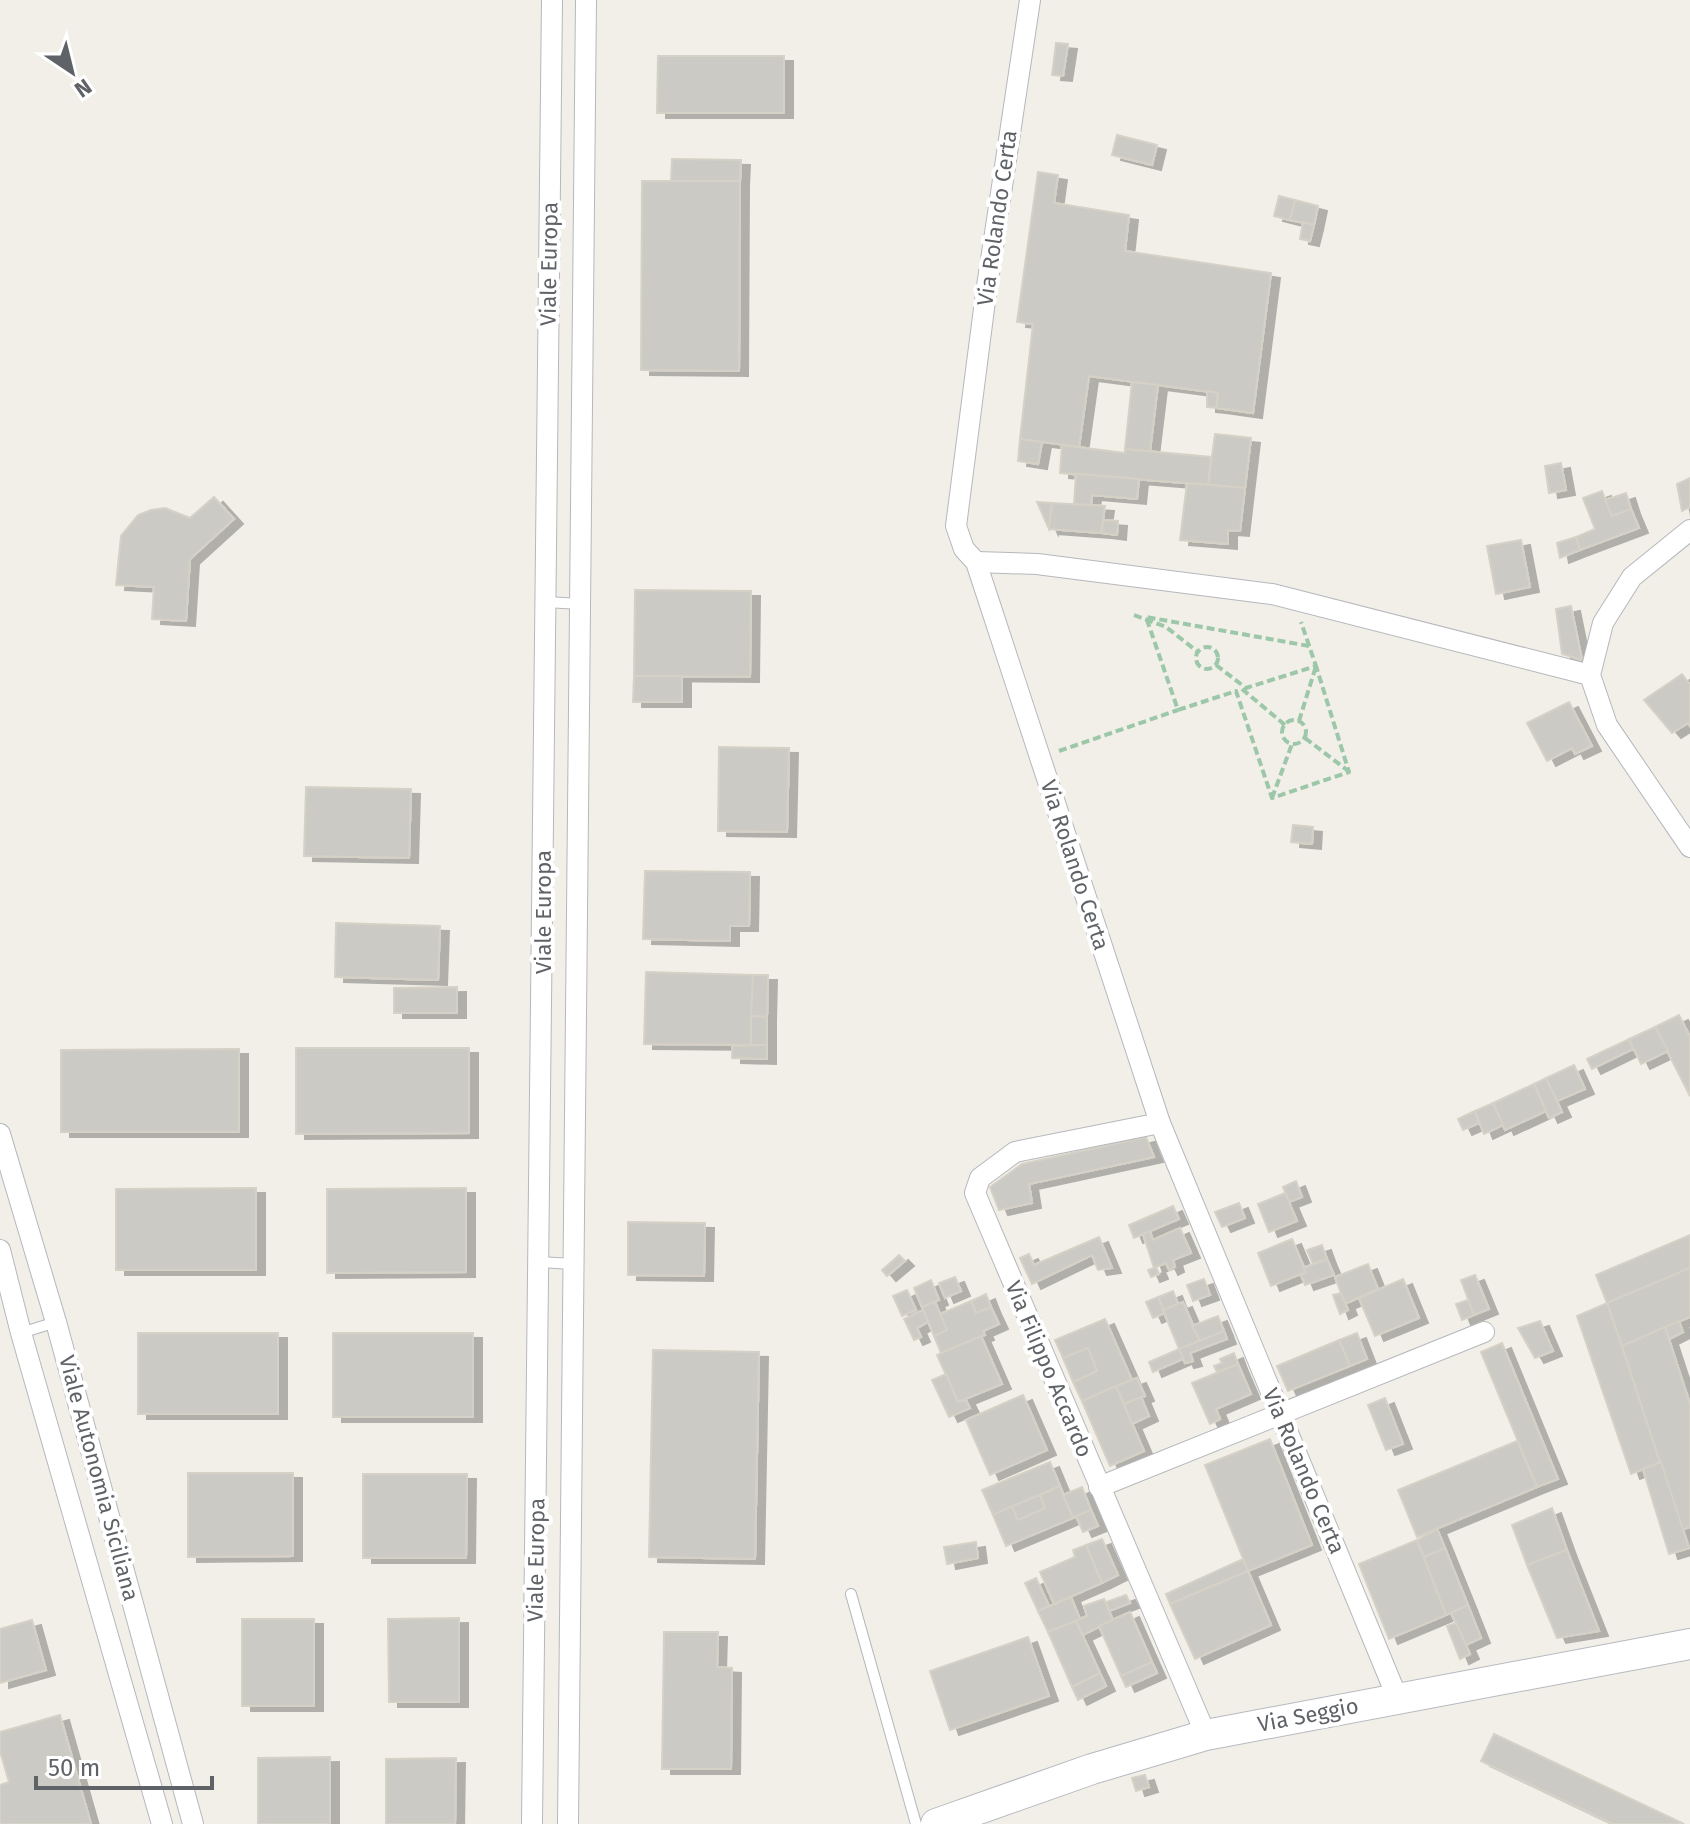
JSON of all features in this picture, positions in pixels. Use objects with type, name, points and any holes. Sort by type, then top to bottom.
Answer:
[{"type":"street","name":"Viale Europa","points":[[532,1824],[552,0]]},
{"type":"street","name":"Viale Europa","points":[[568,1824],[586,0]]},
{"type":"street","name":"Via Rolando Certa","points":[[1030,0],[986,293],[956,526],[964,549],[976,562],[1160,1123],[1397,1697]]},
{"type":"street","points":[[1690,530],[1632,577],[1603,623],[1590,675],[1607,725],[1690,847]]},
{"type":"street","points":[[976,562],[1095,571],[1245,590],[1300,601],[1590,675]]},
{"type":"street","name":"Via Filippo Accardo","points":[[1160,1123],[1015,1152],[980,1178],[975,1193],[1206,1735]]},
{"type":"street","name":"Viale Autonomia Siciliana","points":[[0,1134],[56,1322],[193,1824]]},
{"type":"street","name":"Viale Autonomia Siciliana","points":[[0,1250],[162,1824]]},
{"type":"street","points":[[1099,1487],[1484,1332]]},
{"type":"street","name":"Via Seggio","points":[[936,1824],[1092,1769],[1206,1735],[1690,1644]]},
{"type":"lane","points":[[546,602],[580,604]]},
{"type":"lane","points":[[539,1262],[573,1264]]},
{"type":"lane","points":[[21,1333],[56,1322]]},
{"type":"lane","points":[[851,1594],[916,1824]]},
{"type":"path","points":[[1300,601],[1298,612],[1349,772]]},
{"type":"path","points":[[1134,615],[1309,646]]},
{"type":"path","points":[[1146,617],[1178,710]]},
{"type":"path","points":[[1146,617],[1166,627],[1198,652]]},
{"type":"path","points":[[1212,648],[1218,657],[1216,665],[1211,669],[1200,668],[1195,658],[1198,652],[1212,648]]},
{"type":"path","points":[[1216,665],[1285,725]]},
{"type":"path","points":[[1040,758],[1316,666]]},
{"type":"path","points":[[1299,721],[1316,666]]},
{"type":"path","points":[[1241,689],[1272,798]]},
{"type":"path","points":[[1285,725],[1299,721]]},
{"type":"path","points":[[1299,721],[1304,726],[1305,738],[1349,772]]},
{"type":"path","points":[[1285,725],[1283,737],[1292,744]]},
{"type":"path","points":[[1272,798],[1292,744],[1305,738]]},
{"type":"path","points":[[1272,798],[1349,772]]},
{"type":"building","points":[[1056,43],[1068,44],[1063,76],[1052,75]]},
{"type":"building","points":[[658,56],[784,56],[784,113],[657,113]]},
{"type":"building","points":[[1117,135],[1157,145],[1152,165],[1112,155]]},
{"type":"building","points":[[672,159],[741,160],[740,181],[671,181]]},
{"type":"building","points":[[1038,172],[1058,175],[1054,203],[1129,215],[1125,251],[1271,273],[1253,413],[1216,408],[1218,393],[1089,376],[1079,447],[1020,439],[1033,324],[1017,322]]},
{"type":"building","points":[[642,181],[740,181],[739,371],[641,370]]},
{"type":"building","points":[[1279,196],[1295,200],[1290,220],[1274,216]]},
{"type":"building","points":[[1295,200],[1318,206],[1314,225],[1290,220]]},
{"type":"building","points":[[1303,222],[1314,225],[1310,241],[1300,239]]},
{"type":"building","points":[[1132,382],[1158,385],[1150,451],[1125,449]]},
{"type":"building","points":[[1207,391],[1218,393],[1216,408],[1207,407]]},
{"type":"building","points":[[1215,434],[1251,438],[1245,488],[1208,485]]},
{"type":"building","points":[[1020,439],[1042,442],[1038,464],[1018,461]]},
{"type":"building","points":[[1062,445],[1125,453],[1125,449],[1211,457],[1208,485],[1060,473]]},
{"type":"building","points":[[1561,463],[1566,490],[1549,493],[1545,466]]},
{"type":"building","points":[[1076,474],[1139,479],[1137,499],[1092,495],[1091,505],[1074,504]]},
{"type":"building","points":[[1690,478],[1690,507],[1682,511],[1677,484]]},
{"type":"building","points":[[1187,483],[1245,488],[1240,531],[1228,530],[1228,544],[1180,540]]},
{"type":"building","points":[[1602,491],[1612,516],[1631,509],[1639,528],[1580,550],[1576,537],[1595,529],[1583,498]]},
{"type":"building","points":[[1626,493],[1631,509],[1612,516],[1605,500]]},
{"type":"building","points":[[214,497],[234,519],[190,559],[186,621],[152,619],[154,587],[116,585],[121,536],[138,515],[165,508],[190,518]]},
{"type":"building","points":[[1037,502],[1052,503],[1049,529]]},
{"type":"building","points":[[1052,503],[1105,506],[1101,533],[1049,529]]},
{"type":"building","points":[[1104,520],[1118,521],[1117,535],[1101,533]]},
{"type":"building","points":[[1576,537],[1580,550],[1560,558],[1557,543]]},
{"type":"building","points":[[1521,540],[1530,587],[1496,594],[1487,546]]},
{"type":"building","points":[[635,590],[751,591],[750,677],[634,676]]},
{"type":"building","points":[[1571,606],[1582,660],[1562,654],[1556,609]]},
{"type":"building","points":[[1682,674],[1690,685],[1690,726],[1688,723],[1672,733],[1644,700]]},
{"type":"building","points":[[634,676],[682,676],[682,702],[633,702]]},
{"type":"building","points":[[1569,702],[1592,746],[1575,754],[1572,748],[1547,761],[1527,723]]},
{"type":"building","points":[[719,747],[789,748],[787,832],[718,831]]},
{"type":"building","points":[[306,787],[411,789],[409,858],[304,856]]},
{"type":"building","points":[[1293,825],[1313,827],[1312,844],[1291,842]]},
{"type":"building","points":[[645,871],[750,872],[749,926],[730,926],[730,941],[643,939]]},
{"type":"building","points":[[336,923],[440,926],[438,980],[335,977]]},
{"type":"building","points":[[646,972],[753,975],[751,1045],[644,1044]]},
{"type":"building","points":[[753,975],[768,975],[767,1017],[751,1016]]},
{"type":"building","points":[[457,987],[457,1013],[394,1013],[394,988]]},
{"type":"building","points":[[1679,1015],[1690,1037],[1690,1096],[1655,1027]]},
{"type":"building","points":[[751,1016],[767,1017],[767,1045],[751,1045]]},
{"type":"building","points":[[1655,1027],[1668,1051],[1641,1064],[1629,1039]]},
{"type":"building","points":[[1629,1039],[1633,1049],[1592,1069],[1587,1059]]},
{"type":"building","points":[[767,1045],[767,1059],[732,1058],[732,1046]]},
{"type":"building","points":[[296,1048],[469,1048],[469,1133],[296,1134]]},
{"type":"building","points":[[239,1049],[239,1132],[61,1132],[61,1050]]},
{"type":"building","points":[[1574,1065],[1585,1089],[1557,1101],[1546,1078]]},
{"type":"building","points":[[1546,1078],[1562,1112],[1549,1118],[1534,1084]]},
{"type":"building","points":[[1534,1084],[1546,1111],[1505,1130],[1493,1103]]},
{"type":"building","points":[[1493,1103],[1503,1125],[1484,1134],[1475,1111]]},
{"type":"building","points":[[1475,1111],[1479,1123],[1463,1130],[1458,1119]]},
{"type":"building","points":[[1146,1137],[1154,1157],[1029,1184],[1032,1203],[999,1210],[990,1187],[1022,1164]]},
{"type":"building","points":[[1296,1181],[1302,1197],[1289,1202],[1283,1187]]},
{"type":"building","points":[[256,1188],[256,1270],[116,1270],[116,1189]]},
{"type":"building","points":[[466,1188],[466,1272],[327,1273],[327,1189]]},
{"type":"building","points":[[1285,1193],[1297,1221],[1269,1232],[1258,1204]]},
{"type":"building","points":[[1239,1203],[1245,1218],[1222,1227],[1215,1212]]},
{"type":"building","points":[[1173,1206],[1179,1219],[1134,1238],[1129,1225]]},
{"type":"building","points":[[628,1222],[705,1223],[704,1276],[628,1275]]},
{"type":"building","points":[[1180,1228],[1191,1253],[1173,1260],[1175,1267],[1169,1270],[1166,1263],[1156,1267],[1159,1274],[1151,1277],[1148,1270],[1154,1268],[1143,1234],[1150,1231],[1153,1240]]},
{"type":"building","points":[[1690,1235],[1690,1268],[1607,1303],[1596,1275]]},
{"type":"building","points":[[1099,1237],[1112,1268],[1098,1270],[1092,1255],[1032,1284],[1020,1258],[1029,1254],[1034,1265]]},
{"type":"building","points":[[1292,1239],[1306,1272],[1271,1286],[1258,1253]]},
{"type":"building","points":[[1322,1245],[1327,1259],[1313,1264],[1307,1250]]},
{"type":"building","points":[[899,1255],[905,1261],[887,1276],[882,1270]]},
{"type":"building","points":[[1327,1259],[1334,1275],[1305,1285],[1301,1275],[1306,1272],[1303,1268]]},
{"type":"building","points":[[1368,1264],[1378,1289],[1345,1304],[1335,1277]]},
{"type":"building","points":[[1690,1268],[1690,1317],[1622,1346],[1607,1303]]},
{"type":"building","points":[[1475,1275],[1489,1309],[1474,1315],[1461,1280]]},
{"type":"building","points":[[955,1277],[961,1291],[945,1298],[939,1283]]},
{"type":"building","points":[[1204,1279],[1210,1295],[1193,1301],[1187,1285]]},
{"type":"building","points":[[1403,1279],[1419,1318],[1375,1336],[1359,1298]]},
{"type":"building","points":[[931,1280],[939,1300],[922,1307],[914,1288]]},
{"type":"building","points":[[907,1290],[916,1310],[902,1316],[893,1296]]},
{"type":"building","points":[[1173,1291],[1178,1304],[1163,1310],[1158,1297]]},
{"type":"building","points":[[1341,1293],[1348,1310],[1340,1314],[1333,1295]]},
{"type":"building","points":[[986,1294],[991,1307],[976,1313],[971,1301]]},
{"type":"building","points":[[1158,1297],[1165,1313],[1153,1318],[1146,1302]]},
{"type":"building","points":[[1468,1300],[1474,1315],[1462,1320],[1456,1304]]},
{"type":"building","points":[[971,1301],[976,1313],[991,1307],[999,1324],[983,1331],[985,1335],[941,1353],[934,1336],[947,1330],[940,1314]]},
{"type":"building","points":[[935,1302],[947,1330],[934,1336],[922,1307]]},
{"type":"building","points":[[1183,1302],[1200,1341],[1179,1349],[1163,1310]]},
{"type":"building","points":[[1607,1303],[1661,1462],[1631,1474],[1577,1316]]},
{"type":"building","points":[[923,1310],[928,1322],[917,1328],[921,1337],[914,1340],[904,1319]]},
{"type":"building","points":[[1218,1316],[1224,1331],[1200,1341],[1192,1326]]},
{"type":"building","points":[[1105,1319],[1132,1380],[1082,1401],[1073,1382],[1097,1371],[1088,1348],[1063,1358],[1055,1340]]},
{"type":"building","points":[[1540,1321],[1553,1351],[1535,1358],[1518,1328]]},
{"type":"building","points":[[1679,1321],[1683,1332],[1669,1339],[1665,1327]]},
{"type":"building","points":[[1665,1327],[1690,1404],[1690,1527],[1682,1530],[1622,1346]]},
{"type":"building","points":[[1224,1331],[1227,1339],[1190,1353],[1193,1361],[1185,1363],[1179,1349]]},
{"type":"building","points":[[138,1333],[278,1333],[278,1414],[138,1414]]},
{"type":"building","points":[[333,1333],[473,1333],[473,1417],[333,1417]]},
{"type":"building","points":[[1357,1333],[1367,1359],[1350,1366],[1339,1340]]},
{"type":"building","points":[[981,1336],[1002,1384],[958,1402],[937,1355]]},
{"type":"building","points":[[1339,1340],[1350,1366],[1288,1391],[1277,1366]]},
{"type":"building","points":[[1502,1343],[1558,1479],[1537,1487],[1481,1352]]},
{"type":"building","points":[[1088,1348],[1097,1371],[1073,1382],[1063,1358]]},
{"type":"building","points":[[1179,1349],[1183,1359],[1153,1372],[1149,1362]]},
{"type":"building","points":[[653,1350],[759,1352],[755,1559],[649,1557]]},
{"type":"building","points":[[1234,1353],[1238,1364],[1217,1372],[1214,1366],[1222,1363],[1220,1359]]},
{"type":"building","points":[[1238,1364],[1251,1394],[1216,1409],[1220,1419],[1210,1424],[1192,1383]]},
{"type":"building","points":[[946,1374],[958,1402],[966,1400],[970,1408],[949,1417],[932,1380]]},
{"type":"building","points":[[1137,1378],[1145,1396],[1124,1404],[1116,1386]]},
{"type":"building","points":[[1116,1386],[1144,1451],[1110,1466],[1082,1401]]},
{"type":"building","points":[[1023,1395],[1047,1450],[990,1475],[966,1420]]},
{"type":"building","points":[[1141,1397],[1149,1416],[1132,1424],[1124,1404]]},
{"type":"building","points":[[1385,1398],[1403,1444],[1386,1450],[1368,1405]]},
{"type":"building","points":[[1270,1439],[1312,1545],[1248,1571],[1205,1465]]},
{"type":"building","points":[[1517,1441],[1537,1487],[1417,1537],[1398,1490]]},
{"type":"building","points":[[1050,1462],[1060,1486],[993,1515],[982,1490]]},
{"type":"building","points":[[1661,1462],[1689,1548],[1669,1554],[1643,1469]]},
{"type":"building","points":[[188,1473],[293,1473],[293,1556],[188,1557]]},
{"type":"building","points":[[363,1474],[467,1474],[466,1558],[363,1558]]},
{"type":"building","points":[[1060,1486],[1073,1518],[1006,1546],[993,1515],[1012,1506],[1018,1520],[1045,1508],[1040,1495]]},
{"type":"building","points":[[1082,1487],[1091,1510],[1073,1518],[1063,1495]]},
{"type":"building","points":[[1040,1495],[1045,1508],[1018,1520],[1012,1506]]},
{"type":"building","points":[[1552,1508],[1567,1550],[1527,1565],[1512,1525]]},
{"type":"building","points":[[1091,1510],[1098,1526],[1083,1532],[1076,1516]]},
{"type":"building","points":[[1437,1529],[1445,1548],[1424,1557],[1417,1540]]},
{"type":"building","points":[[1102,1539],[1118,1575],[1102,1583],[1086,1545]]},
{"type":"building","points":[[1417,1540],[1446,1615],[1389,1639],[1359,1564]]},
{"type":"building","points":[[976,1542],[978,1558],[947,1564],[944,1547]]},
{"type":"building","points":[[1086,1545],[1102,1583],[1054,1604],[1040,1572],[1075,1557],[1073,1550]]},
{"type":"building","points":[[1445,1548],[1468,1605],[1446,1615],[1424,1557]]},
{"type":"building","points":[[1567,1550],[1599,1631],[1557,1638],[1527,1565]]},
{"type":"building","points":[[1243,1559],[1248,1571],[1170,1604],[1166,1594]]},
{"type":"building","points":[[1248,1571],[1271,1625],[1195,1659],[1170,1604]]},
{"type":"building","points":[[1036,1578],[1049,1606],[1038,1611],[1025,1583]]},
{"type":"building","points":[[1126,1595],[1130,1603],[1109,1611],[1106,1602]]},
{"type":"building","points":[[1071,1597],[1080,1619],[1048,1632],[1038,1611]]},
{"type":"building","points":[[1104,1599],[1113,1620],[1083,1635],[1076,1621],[1087,1616],[1084,1606]]},
{"type":"building","points":[[1468,1605],[1481,1638],[1466,1645],[1451,1613]]},
{"type":"building","points":[[1130,1612],[1152,1662],[1121,1676],[1099,1626]]},
{"type":"building","points":[[459,1618],[459,1702],[389,1702],[388,1619]]},
{"type":"building","points":[[242,1619],[314,1619],[314,1706],[242,1706]]},
{"type":"building","points":[[32,1620],[46,1670],[0,1683],[0,1629]]},
{"type":"building","points":[[1076,1621],[1100,1673],[1072,1687],[1048,1632]]},
{"type":"building","points":[[1456,1623],[1470,1654],[1460,1659],[1447,1626]]},
{"type":"building","points":[[664,1632],[718,1632],[717,1667],[732,1668],[731,1769],[662,1769]]},
{"type":"building","points":[[1028,1637],[1049,1696],[950,1730],[930,1671]]},
{"type":"building","points":[[1152,1662],[1157,1673],[1126,1687],[1121,1676]]},
{"type":"building","points":[[1100,1673],[1106,1686],[1078,1700],[1072,1687]]},
{"type":"building","points":[[60,1715],[91,1824],[0,1824],[0,1785],[9,1782],[0,1751],[0,1732]]},
{"type":"building","points":[[1494,1734],[1684,1824],[1613,1824],[1481,1761]]},
{"type":"building","points":[[330,1757],[330,1824],[258,1824],[258,1758]]},
{"type":"building","points":[[456,1758],[455,1824],[386,1824],[386,1759]]},
{"type":"building","points":[[1145,1775],[1149,1787],[1136,1791],[1132,1778]]}]
